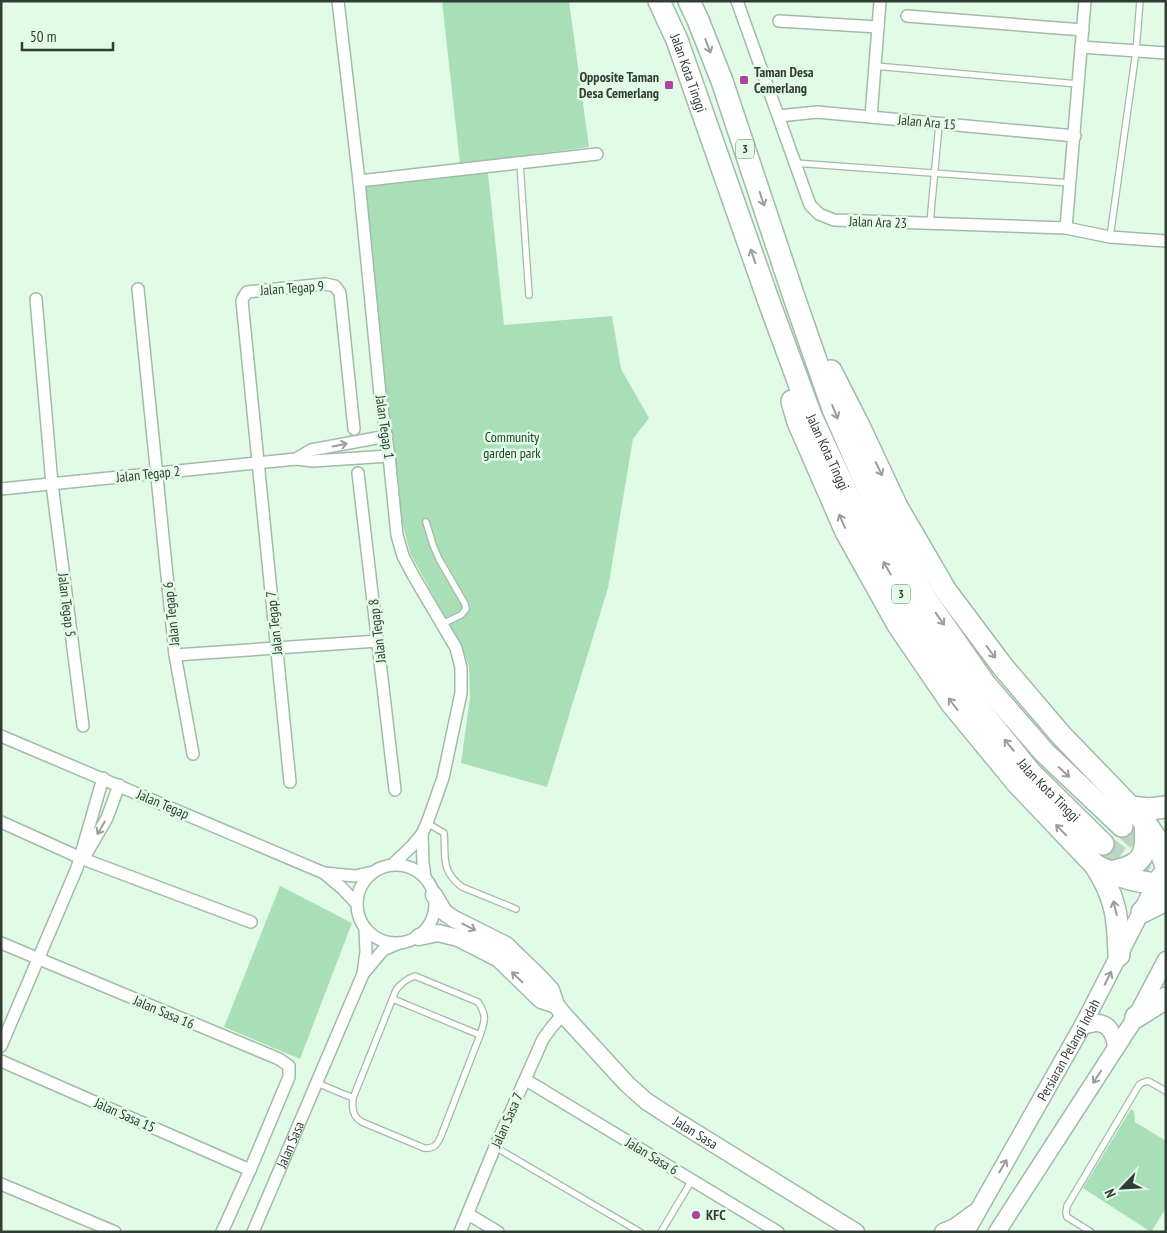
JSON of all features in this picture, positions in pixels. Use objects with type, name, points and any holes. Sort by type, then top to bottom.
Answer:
[{"type":"highway","name":"Jalan Kota Tinggi","points":[[658,1],[677,40],[769,302],[812,416],[863,526],[913,615],[968,695],[1030,772],[1103,844]]},
{"type":"highway","name":"Jalan Kota Tinggi","points":[[689,1],[722,81],[833,409],[880,516],[928,602],[985,684],[1044,752],[1122,826]]},
{"type":"highway","points":[[795,300],[897,506],[946,591],[1003,667],[1061,735],[1145,822],[1155,837],[1164,877],[1142,912]]},
{"type":"highway","points":[[769,302],[798,422],[846,532],[898,624],[952,704],[1017,783],[1102,869],[1126,878],[1164,877]]},
{"type":"highway","points":[[1130,807],[1150,810],[1166,807]]},
{"type":"highway","points":[[1102,869],[1124,870],[1137,863],[1145,851],[1147,839],[1145,822]]},
{"type":"highway","points":[[1102,869],[1116,913],[1119,933],[1119,955]]},
{"type":"highway","points":[[1136,1017],[1166,998]]},
{"type":"main road","name":"Jalan Sasa","points":[[434,895],[444,912],[506,945],[538,976],[551,990],[560,1010],[627,1084],[646,1101],[856,1232]]},
{"type":"main road","name":"Persiaran Pelangi Indah","points":[[966,1232],[1083,1025],[1142,912]]},
{"type":"main road","name":"Jalan Sasa","points":[[419,937],[438,933],[458,938],[478,948],[499,959],[541,1000],[560,1010]]},
{"type":"main road","points":[[1001,1227],[1136,1017],[1166,960]]},
{"type":"main road","points":[[1083,1025],[1097,1023],[1105,1025],[1112,1031],[1115,1037],[1116,1048]]},
{"type":"main road","points":[[943,1232],[955,1227],[979,1208]]},
{"type":"street","name":"Jalan Tegap 1","points":[[338,1],[397,535],[403,556],[413,576],[456,648],[461,668],[461,693],[443,778],[424,828],[412,846],[392,865]]},
{"type":"street","name":"Jalan Ara 23","points":[[737,1],[810,205],[820,214],[834,220],[1066,228],[1110,237],[1166,240]]},
{"type":"street","points":[[871,117],[880,1]]},
{"type":"street","points":[[1066,228],[1085,1]]},
{"type":"street","points":[[908,16],[1083,30]]},
{"type":"street","points":[[779,21],[878,27]]},
{"type":"street","points":[[1081,47],[1166,53]]},
{"type":"street","name":"Jalan Ara 15","points":[[779,116],[817,112],[1074,136]]},
{"type":"street","points":[[359,181],[598,154]]},
{"type":"street","name":"Jalan Tegap 9","points":[[258,463],[242,301],[247,292],[325,284],[335,286],[340,293],[354,429]]},
{"type":"street","name":"Jalan Tegap 6","points":[[138,289],[175,655],[193,754]]},
{"type":"street","name":"Jalan Tegap 5","points":[[36,299],[52,484],[83,726]]},
{"type":"street","name":"Jalan Tegap 2","points":[[296,459],[311,450],[387,436]]},
{"type":"street","name":"Jalan Tegap 2","points":[[1,490],[296,459],[313,461],[389,456]]},
{"type":"street","name":"Jalan Tegap 7","points":[[258,463],[290,782]]},
{"type":"street","name":"Jalan Tegap 8","points":[[358,473],[395,790]]},
{"type":"street","points":[[175,655],[378,641]]},
{"type":"street","name":"Jalan Tegap","points":[[1,736],[324,873],[342,888],[356,904]]},
{"type":"street","points":[[1,1046],[80,862],[103,778]]},
{"type":"street","points":[[80,862],[107,818],[119,785]]},
{"type":"street","points":[[1,822],[80,862],[250,922]]},
{"type":"street","name":"Jalan Tegap 1","points":[[424,828],[422,863],[425,877]]},
{"type":"street","points":[[392,865],[404,866],[415,870],[425,877],[434,895],[435,911],[430,925],[419,937],[409,942],[397,944],[379,940],[365,929],[359,917],[356,904],[361,886],[373,872],[382,867],[392,865]]},
{"type":"street","name":"Jalan Tegap","points":[[324,873],[355,876],[373,872]]},
{"type":"street","name":"Jalan Sasa","points":[[254,1232],[363,974],[366,952],[365,929]]},
{"type":"street","name":"Jalan Sasa 16","points":[[1,944],[279,1059],[289,1066],[289,1077],[250,1170]]},
{"type":"street","name":"Jalan Sasa","points":[[363,974],[384,950],[397,944]]},
{"type":"street","name":"Jalan Sasa 7","points":[[460,1232],[543,1039],[560,1010]]},
{"type":"street","name":"Jalan Sasa 15","points":[[1,1061],[250,1170]]},
{"type":"street","name":"Jalan Sasa 6","points":[[526,1080],[778,1232]]},
{"type":"street","points":[[222,1232],[250,1170]]},
{"type":"street","points":[[1,1184],[115,1232]]},
{"type":"street","points":[[468,1214],[498,1232]]},
{"type":"lane","points":[[1110,237],[1136,51],[1140,1]]},
{"type":"lane","points":[[875,66],[1078,84]]},
{"type":"lane","points":[[930,224],[940,124]]},
{"type":"lane","points":[[795,163],[1070,183]]},
{"type":"lane","points":[[520,164],[529,295]]},
{"type":"lane","points":[[426,522],[439,559],[466,609],[461,615],[442,624]]},
{"type":"lane","points":[[424,828],[444,833],[444,859],[449,873],[455,882],[462,887],[516,909]]},
{"type":"lane","points":[[415,976],[478,1002],[485,1014],[480,1035],[434,1148],[424,1148],[357,1119],[352,1108],[353,1098],[396,990],[407,978],[415,976]]},
{"type":"lane","points":[[393,999],[480,1035]]},
{"type":"lane","points":[[1091,1232],[1067,1217],[1067,1206],[1139,1085],[1142,1082],[1148,1081],[1166,1091]]},
{"type":"lane","points":[[317,1083],[353,1098]]},
{"type":"lane","points":[[495,1147],[640,1232]]},
{"type":"lane","points":[[661,1232],[692,1180]]},
{"type":"green space","points":[[442,1],[569,1],[589,147],[460,164]]},
{"type":"green space","name":"Community garden park","points":[[488,173],[504,325],[612,316],[621,369],[649,418],[633,439],[608,588],[547,787],[461,763],[470,698],[469,666],[459,642],[410,553],[401,517],[394,442],[384,395],[364,187]]},
{"type":"green space","points":[[280,886],[352,923],[300,1059],[224,1027]]},
{"type":"green space","points":[[1131,1109],[1134,1111],[1135,1122],[1166,1141],[1166,1208],[1151,1232],[1083,1188]]},
{"type":"tunnel","points":[[1122,826],[1157,858]]},
{"type":"tunnel","points":[[1103,844],[1145,875]]},
{"type":"place","name":"Taman Desa Cemerlang","points":[[744,80]]},
{"type":"place","name":"Opposite Taman Desa Cemerlang","points":[[669,85]]},
{"type":"place","name":"KFC","points":[[696,1215]]}]
